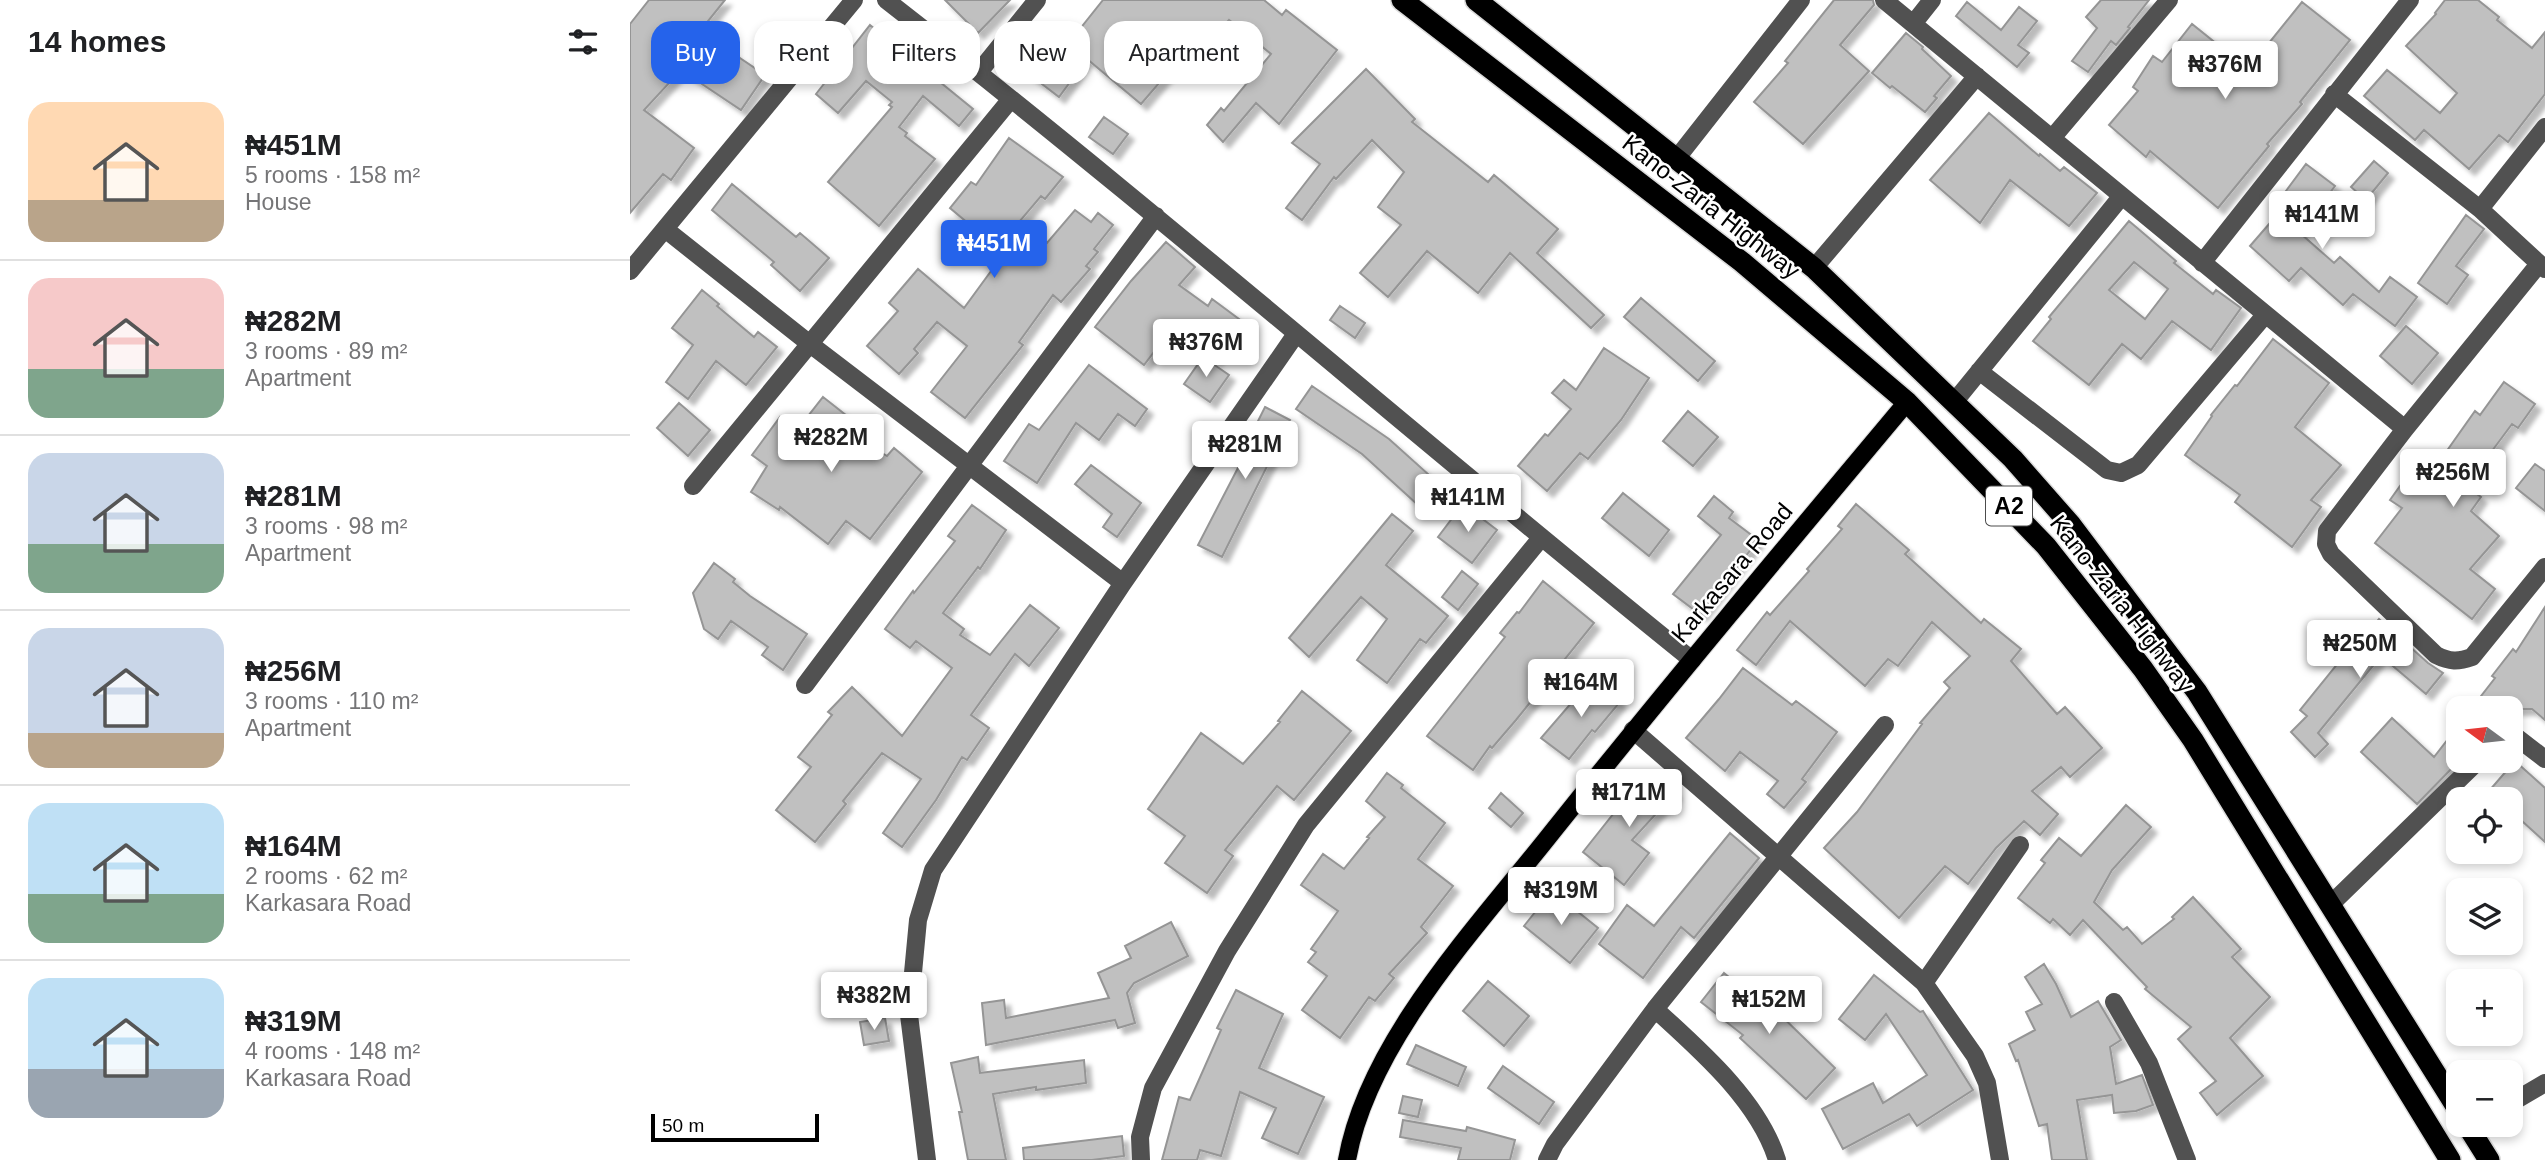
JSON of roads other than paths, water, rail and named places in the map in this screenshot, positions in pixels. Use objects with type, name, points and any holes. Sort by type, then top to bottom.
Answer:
[{"type":"highway","name":"Kano-Zaria Highway","points":[[1402,0],[1742,262],[1907,402],[2046,546],[2143,669],[2193,740],[2450,1160]]},
{"type":"highway","name":"Kano-Zaria Highway","points":[[1476,0],[1814,268],[2013,459],[2071,525],[2197,692],[2446,1089]]},
{"type":"highway","name":"Kano-Zaria Highway","points":[[2475,1137],[2489,1160]]},
{"type":"main road","name":"Karkasara Road","points":[[1347,1160],[1360,1106],[1384,1057],[1442,972],[1633,730],[1907,402]]},
{"type":"street","points":[[630,271],[854,0]]},
{"type":"street","points":[[886,0],[913,21]]},
{"type":"street","points":[[980,71],[1037,0]]},
{"type":"street","points":[[1677,158],[1801,0]]},
{"type":"street","points":[[1884,0],[2405,429]]},
{"type":"street","points":[[1913,24],[1932,0]]},
{"type":"street","points":[[2053,137],[2169,0]]},
{"type":"street","points":[[2202,262],[2410,0]]},
{"type":"street","points":[[980,73],[1692,660]]},
{"type":"street","points":[[1814,268],[1977,76]]},
{"type":"street","points":[[2334,94],[2480,209],[2542,267],[2405,429],[2327,531],[2326,544],[2331,554],[2436,656],[2448,661],[2461,661],[2472,657],[2545,567]]},
{"type":"street","points":[[692,486],[1011,99]]},
{"type":"street","points":[[2480,209],[2545,127]]},
{"type":"street","points":[[1955,401],[2121,197]]},
{"type":"street","points":[[805,685],[1156,216]]},
{"type":"street","points":[[665,229],[810,344],[1124,583]]},
{"type":"street","points":[[1979,371],[2107,470],[2121,473],[2138,465],[2265,315]]},
{"type":"street","points":[[927,1160],[909,1015],[918,920],[933,870],[1124,583],[1296,334]]},
{"type":"street","points":[[1141,1160],[1140,1137],[1153,1088],[1227,951],[1306,825],[1541,538]]},
{"type":"street","points":[[1547,1160],[1555,1144],[1655,1009],[1885,725]]},
{"type":"street","points":[[1633,730],[1924,983],[1975,1056],[1987,1083],[2000,1160]]},
{"type":"street","points":[[2524,743],[2545,759]]},
{"type":"street","points":[[2331,904],[2465,774]]},
{"type":"street","points":[[1924,983],[2020,845]]},
{"type":"street","points":[[2114,1002],[2149,1063],[2187,1160]]},
{"type":"street","points":[[1655,1009],[1733,1085],[1772,1142],[1777,1160]]},
{"type":"street","points":[[2523,1096],[2545,1083]]}]
